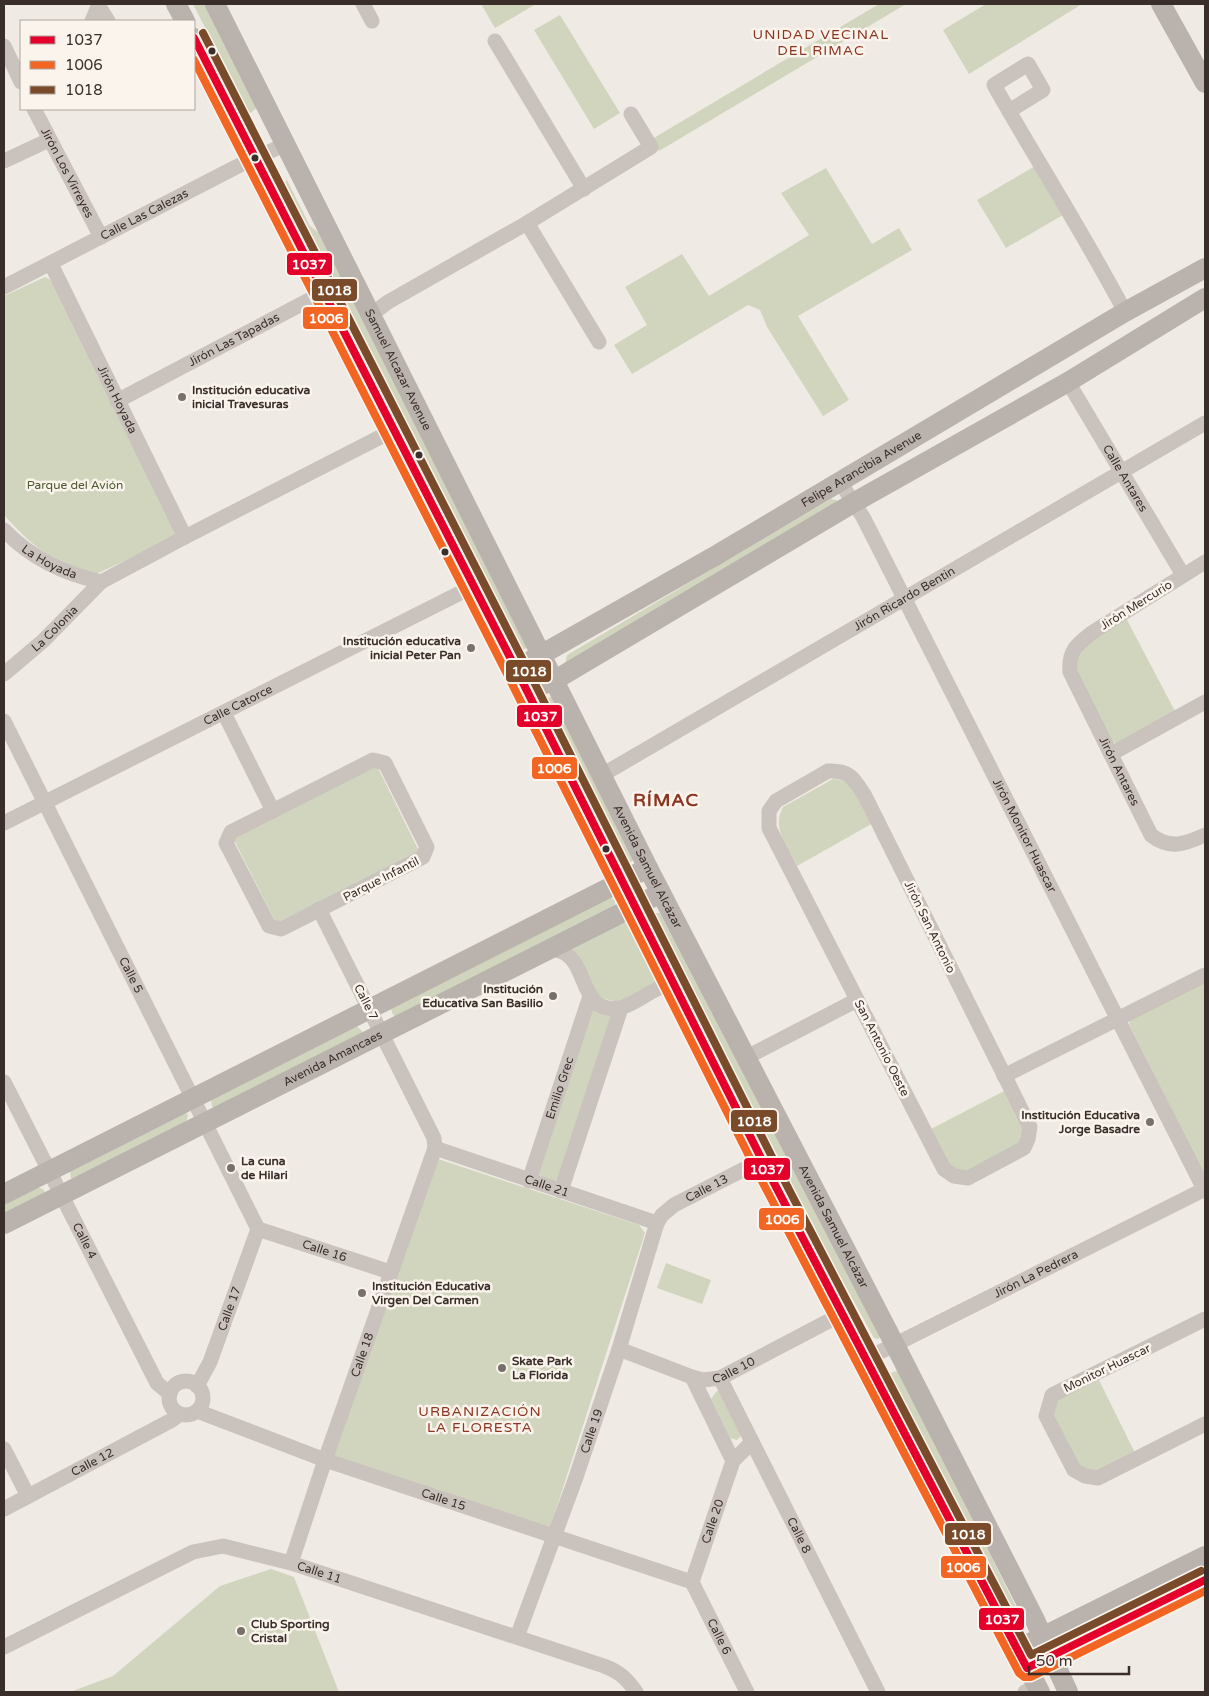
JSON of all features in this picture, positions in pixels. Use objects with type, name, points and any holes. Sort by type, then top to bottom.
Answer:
[{"type":"main road","points":[[176,4],[184,20]]},
{"type":"main road","name":"Samuel Alcazar Avenue","points":[[215,4],[542,655]]},
{"type":"main road","points":[[1161,4],[1205,83]]},
{"type":"main road","points":[[195,40],[472,587],[516,669],[762,1160],[975,1565],[1027,1668],[1034,1690]]},
{"type":"main road","name":"Felipe Arancibia Avenue","points":[[516,669],[840,482],[1125,312],[1205,268]]},
{"type":"main road","name":"Felipe Arancibia Avenue","points":[[527,691],[555,680],[855,502],[1068,382],[1205,298]]},
{"type":"main road","name":"Avenida Samuel Alcázar","points":[[542,655],[648,868],[895,1344],[1068,1692]]},
{"type":"main road","points":[[4,1194],[648,868]]},
{"type":"main road","name":"Avenida Amancaes","points":[[4,1224],[661,893]]},
{"type":"main road","points":[[1018,1650],[1205,1556]]},
{"type":"main road","points":[[1027,1668],[1205,1580]]},
{"type":"street","points":[[92,20],[99,4]]},
{"type":"street","points":[[99,4],[107,20]]},
{"type":"street","points":[[363,4],[372,21]]},
{"type":"street","points":[[496,41],[584,189]]},
{"type":"street","points":[[4,46],[20,80]]},
{"type":"street","name":"Jirón Los Virreyes","points":[[34,110],[101,237]]},
{"type":"street","points":[[1009,111],[1125,312]]},
{"type":"street","points":[[372,314],[388,302],[527,223],[651,147],[631,114]]},
{"type":"street","points":[[4,161],[49,140]]},
{"type":"street","name":"Calle Las Calezas","points":[[4,287],[255,158],[286,144]]},
{"type":"street","points":[[527,223],[599,342]]},
{"type":"street","name":"Jirón Hoyada","points":[[51,264],[116,401],[184,537]]},
{"type":"street","name":"Jirón Las Tapadas","points":[[116,401],[353,277]]},
{"type":"street","name":"Calle Antares","points":[[1068,382],[1183,575]]},
{"type":"street","name":"Jirón Ricardo Bentin","points":[[602,774],[1205,424]]},
{"type":"street","name":"La Colonia","points":[[4,674],[36,647],[101,582],[184,537],[394,430]]},
{"type":"street","name":"Jirón Monitor Huascar","points":[[840,482],[855,502],[1205,1190]]},
{"type":"street","name":"La Hoyada","points":[[4,530],[46,563],[73,576],[101,582]]},
{"type":"street","name":"Jirón Mercurio","points":[[1071,653],[1076,645],[1093,632],[1205,562]]},
{"type":"street","name":"Calle Catorce","points":[[4,823],[472,587]]},
{"type":"street","name":"Jirón Antares","points":[[1071,653],[1070,672],[1151,835],[1160,842],[1174,845],[1187,844],[1205,835]]},
{"type":"street","points":[[1111,754],[1205,702]]},
{"type":"street","points":[[224,713],[273,811]]},
{"type":"street","name":"Calle 5","points":[[4,722],[203,1124],[258,1229]]},
{"type":"street","name":"Parque Infantil","points":[[373,760],[385,763],[427,847],[423,857],[281,929],[269,926],[226,843],[230,832],[273,811],[373,760]]},
{"type":"street","name":"San Antonio Oeste","points":[[854,779],[841,771],[828,771],[803,784],[776,801],[769,812],[769,828],[944,1169],[954,1176],[968,1178],[1016,1154],[1026,1144],[1030,1127]]},
{"type":"street","name":"Jirón San Antonio","points":[[854,779],[866,796],[1030,1127]]},
{"type":"street","name":"Calle 7","points":[[319,909],[434,1138],[436,1148]]},
{"type":"street","points":[[552,949],[566,953],[590,996],[598,1004],[609,1008],[621,1008],[665,986],[676,989]]},
{"type":"street","points":[[1004,1076],[1205,974]]},
{"type":"street","name":"Emilio Grec","points":[[529,1181],[590,996]]},
{"type":"street","points":[[747,1057],[857,1000]]},
{"type":"street","points":[[561,1190],[621,1008]]},
{"type":"street","name":"Calle 4","points":[[4,1082],[156,1383],[170,1394]]},
{"type":"street","name":"Calle 21","points":[[436,1148],[657,1224]]},
{"type":"street","name":"Calle 18","points":[[290,1563],[390,1272],[436,1148]]},
{"type":"street","name":"Calle 13","points":[[657,1224],[662,1215],[674,1206],[762,1160]]},
{"type":"street","name":"Jirón La Pedrera","points":[[866,1359],[1205,1190]]},
{"type":"street","name":"Calle 19","points":[[517,1637],[555,1537],[620,1349],[657,1224]]},
{"type":"street","name":"Calle 16","points":[[258,1229],[390,1272]]},
{"type":"street","name":"Calle 17","points":[[197,1386],[210,1362],[258,1229]]},
{"type":"street","name":"Calle 10","points":[[620,1349],[692,1377],[703,1380],[720,1378],[842,1314]]},
{"type":"street","name":"Monitor Huascar","points":[[1205,1319],[1052,1395],[1046,1416],[1074,1470],[1085,1476],[1098,1478],[1205,1424]]},
{"type":"street","points":[[692,1377],[732,1461]]},
{"type":"street","name":"Calle 8","points":[[720,1378],[878,1692]]},
{"type":"street","points":[[181,1382],[187,1382],[197,1386],[202,1396],[197,1411],[189,1415],[180,1414],[170,1405],[170,1394],[176,1385],[181,1382]]},
{"type":"street","name":"Calle 15","points":[[197,1411],[325,1460],[692,1582]]},
{"type":"street","name":"Calle 12","points":[[4,1509],[180,1414]]},
{"type":"street","name":"Calle 20","points":[[692,1582],[732,1461],[752,1442]]},
{"type":"street","points":[[4,1448],[28,1496]]},
{"type":"street","name":"Calle 11","points":[[4,1647],[193,1552],[223,1546],[290,1563],[617,1671],[627,1679],[636,1692]]},
{"type":"street","name":"Calle 6","points":[[692,1582],[747,1692]]},
{"type":"green space","points":[[193,4],[206,4],[258,107],[249,114]]},
{"type":"green space","points":[[481,4],[536,4],[495,28]]},
{"type":"green space","points":[[879,4],[906,4],[659,151],[652,139]]},
{"type":"green space","points":[[986,4],[1082,4],[969,74],[943,30]]},
{"type":"green space","points":[[560,15],[620,113],[594,129],[534,30]]},
{"type":"green space","points":[[1035,166],[1063,215],[1006,248],[977,200]]},
{"type":"green space","points":[[826,168],[872,244],[899,228],[912,250],[798,316],[849,400],[823,416],[767,327],[760,310],[748,305],[632,374],[614,345],[647,325],[625,287],[682,254],[709,296],[809,235],[781,193]]},
{"type":"green space","points":[[287,180],[310,226],[322,235],[529,647],[522,650],[496,598],[487,589],[283,183]]},
{"type":"green space","name":"Parque del Avión","points":[[45,277],[51,280],[177,528],[176,537],[94,575],[68,567],[44,553],[4,515],[4,296]]},
{"type":"green space","points":[[831,499],[837,500],[835,505],[565,664],[567,655]]},
{"type":"green space","points":[[1126,618],[1176,713],[1117,743],[1111,742],[1074,672],[1080,647]]},
{"type":"green space","points":[[553,697],[634,860],[631,862],[625,859],[545,704],[546,699]]},
{"type":"green space","points":[[377,766],[419,851],[276,923],[233,838]]},
{"type":"green space","points":[[833,779],[841,780],[853,788],[875,822],[797,866],[785,845],[780,830],[779,822],[783,807]]},
{"type":"green space","points":[[611,897],[615,901],[615,906],[397,1017],[393,1015],[391,1009]]},
{"type":"green space","points":[[655,913],[660,913],[689,967],[880,1335],[879,1339],[874,1338],[841,1278],[833,1273],[655,918]]},
{"type":"green space","points":[[623,922],[638,927],[663,977],[619,1002],[600,998],[571,949]]},
{"type":"green space","points":[[1205,981],[1205,1177],[1129,1024],[1131,1018]]},
{"type":"green space","points":[[597,1007],[612,1014],[559,1180],[548,1180],[539,1174],[593,1010]]},
{"type":"green space","points":[[357,1026],[363,1032],[362,1037],[217,1109],[212,1107],[211,1099]]},
{"type":"green space","points":[[1008,1089],[1028,1129],[1026,1141],[964,1174],[947,1166],[931,1129]]},
{"type":"green space","points":[[184,1112],[188,1115],[186,1124],[74,1180],[71,1178],[70,1171]]},
{"type":"green space","points":[[435,1158],[639,1225],[645,1233],[550,1528],[335,1459],[333,1453]]},
{"type":"green space","points":[[36,1187],[43,1189],[46,1194],[4,1218],[4,1203]]},
{"type":"green space","points":[[666,1263],[711,1280],[702,1304],[657,1288]]},
{"type":"green space","points":[[899,1370],[1025,1625],[1020,1628],[989,1568],[980,1558],[886,1375]]},
{"type":"green space","points":[[1099,1380],[1136,1455],[1096,1472],[1078,1467],[1051,1416],[1055,1401]]},
{"type":"green space","points":[[721,1390],[742,1435],[737,1440],[730,1438],[711,1399],[717,1391]]},
{"type":"green space","name":"Club Sporting Cristal","points":[[271,1569],[294,1577],[339,1692],[70,1692],[113,1676],[220,1586]]},
{"type":"transit line","name":"1018","points":[[203,33],[525,664],[771,1155],[1031,1655],[1201,1571]]},
{"type":"transit line","name":"1037","points":[[195,40],[516,669],[762,1160],[1027,1668],[1205,1580]]},
{"type":"transit line","name":"1006","points":[[195,62],[507,674],[753,1164],[1019,1673],[1024,1677],[1031,1677],[1205,1591]]},
{"type":"place","name":"Institución educativa inicial Travesuras","points":[[182,397]]},
{"type":"place","name":"Institución educativa inicial Peter Pan","points":[[471,648]]},
{"type":"place","name":"Institución Educativa San Basilio","points":[[553,996]]},
{"type":"place","name":"Institución Educativa Jorge Basadre","points":[[1150,1122]]},
{"type":"place","name":"La cuna de Hilari","points":[[231,1168]]},
{"type":"place","name":"Institución Educativa Virgen Del Carmen","points":[[362,1293]]},
{"type":"place","name":"Skate Park La Florida","points":[[502,1368]]},
{"type":"place","name":"Club Sporting Cristal","points":[[241,1631]]},
{"type":"district","name":"UNIDAD VECINAL DEL RIMAC","points":[[821,42]]},
{"type":"district","name":"RÍMAC","points":[[666,800]]},
{"type":"district","name":"URBANIZACIÓN LA FLORESTA","points":[[480,1419]]}]
